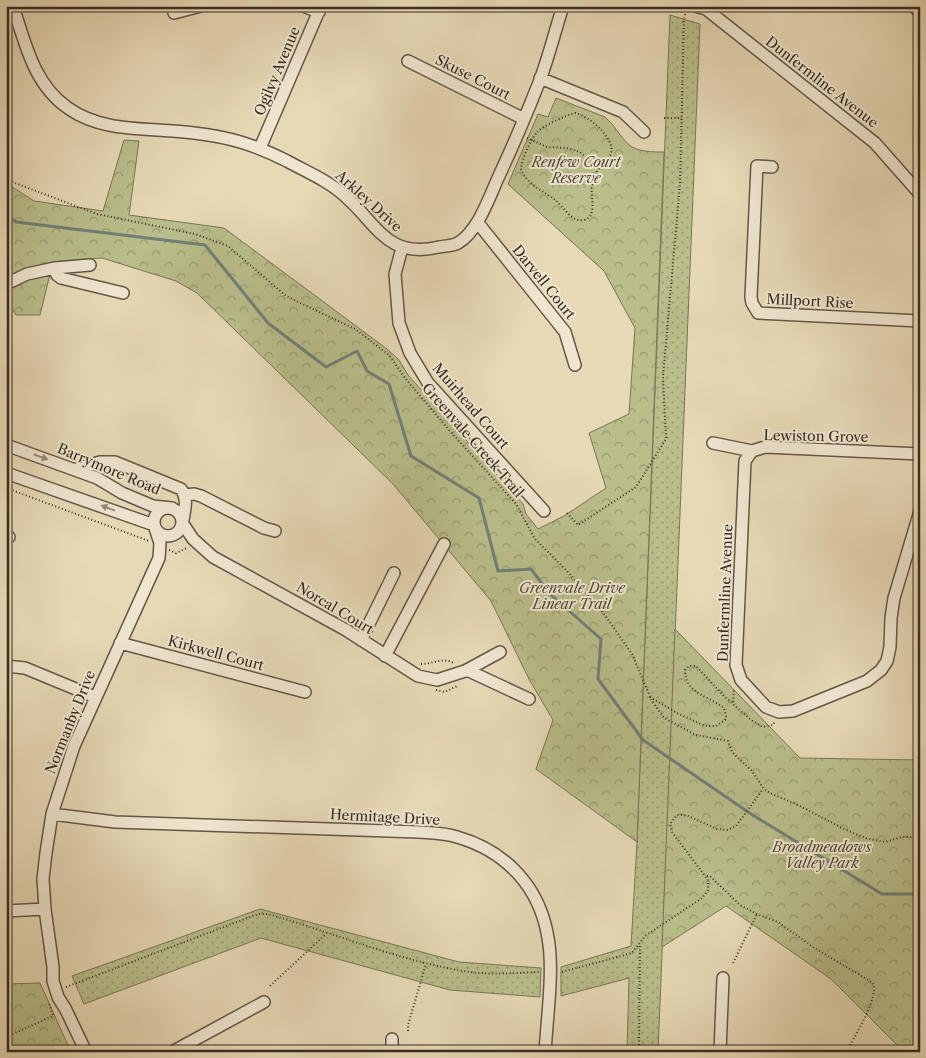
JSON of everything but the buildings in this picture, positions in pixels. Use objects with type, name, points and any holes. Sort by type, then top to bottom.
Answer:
[{"type":"street","name":"Arkley Drive","points":[[13,6],[12,24],[31,61],[46,88],[68,108],[97,122],[132,128],[200,134],[225,138],[260,148],[324,180],[346,196],[386,239],[402,248],[429,250],[458,243],[478,223],[524,119],[540,78],[563,6]]},
{"type":"street","points":[[174,13],[201,6]]},
{"type":"street","points":[[303,6],[320,9]]},
{"type":"street","name":"Dunfermline Avenue","points":[[695,6],[706,9],[875,143],[920,194]]},
{"type":"street","points":[[913,6],[920,12]]},
{"type":"street","name":"Ogilvy Avenue","points":[[260,148],[320,9]]},
{"type":"street","name":"Skuse Court","points":[[408,61],[524,119]]},
{"type":"street","points":[[540,78],[623,112],[644,132]]},
{"type":"street","name":"Millport Rise","points":[[772,167],[754,164],[751,296],[758,313],[920,321]]},
{"type":"street","name":"Darvell Court","points":[[478,223],[565,332],[575,365]]},
{"type":"street","name":"Muirhead Court","points":[[402,248],[395,274],[399,323],[410,353],[428,384],[544,511]]},
{"type":"street","points":[[6,284],[27,274],[55,268],[90,265]]},
{"type":"street","points":[[55,268],[57,275],[61,278],[123,293]]},
{"type":"street","name":"Lewiston Grove","points":[[713,443],[752,451],[765,448],[920,454]]},
{"type":"street","name":"Barrymore Road","points":[[6,445],[76,469],[106,482],[122,493],[153,506],[172,508]]},
{"type":"street","name":"Dunfermline Avenue","points":[[752,451],[746,461],[736,664],[741,680],[766,707],[779,712]]},
{"type":"street","points":[[6,473],[154,526],[162,535],[173,536],[178,533],[183,518],[185,495],[180,489],[115,462],[100,462],[76,469]]},
{"type":"street","points":[[185,495],[194,494],[201,496],[269,529]]},
{"type":"street","points":[[165,551],[154,526],[157,513],[164,509],[172,508],[179,512],[183,518]]},
{"type":"street","points":[[779,712],[794,711],[867,681],[881,670],[887,661],[890,647],[894,598],[920,511]]},
{"type":"street","name":"Norcal Court","points":[[183,518],[193,539],[213,557],[361,640],[418,676],[428,679],[442,679],[462,672]]},
{"type":"street","name":"Normanby Drive","points":[[86,1052],[52,977],[53,967],[43,880],[52,814],[74,746],[120,643],[173,536]]},
{"type":"street","name":"Norcal Court","points":[[173,536],[207,556],[213,557]]},
{"type":"street","points":[[385,656],[444,544]]},
{"type":"street","points":[[361,640],[394,573]]},
{"type":"street","name":"Kirkwell Court","points":[[120,643],[305,692]]},
{"type":"street","points":[[462,672],[500,652]]},
{"type":"street","points":[[6,666],[25,668],[96,697]]},
{"type":"street","points":[[462,672],[477,675],[529,699]]},
{"type":"street","name":"Hermitage Drive","points":[[52,814],[115,822],[419,832],[456,836],[489,849],[518,872],[533,893],[542,913],[549,939],[550,971],[546,1052]]},
{"type":"street","points":[[6,911],[45,910]]},
{"type":"street","points":[[720,1052],[723,978]]},
{"type":"street","points":[[172,1052],[264,1002]]},
{"type":"street","points":[[392,1039],[392,1052]]},
{"type":"path","points":[[568,513],[578,525],[636,487],[666,439],[663,376],[680,184],[684,19],[687,6]]},
{"type":"path","points":[[572,113],[582,114],[597,126],[611,145],[610,154],[598,169],[592,188],[592,208],[590,215],[584,220],[574,219],[556,200],[529,181],[523,173],[522,165],[532,141],[539,131],[572,113]]},
{"type":"path","points":[[664,118],[682,118]]},
{"type":"path","points":[[532,141],[547,147],[580,152],[598,169]]},
{"type":"path","name":"Greenvale Creek Trail","points":[[6,178],[97,214],[195,234],[228,246],[286,296],[355,329],[389,355],[405,378],[450,431],[516,504],[535,538],[567,571],[604,614],[632,654],[650,697],[656,709],[664,718],[696,735],[728,741],[732,752],[752,771],[764,789],[770,794],[800,806],[842,828],[866,838],[885,842],[902,837],[920,837]]},
{"type":"path","points":[[6,488],[165,551]]},
{"type":"path","points":[[415,662],[421,665],[447,660],[456,665],[462,672]]},
{"type":"path","points":[[650,697],[654,697],[677,713],[704,726],[716,726],[720,723],[726,716],[724,708],[698,694],[686,678],[685,670],[692,665],[696,666],[725,697],[733,702],[751,720],[763,727],[773,725],[779,712]]},
{"type":"path","points":[[733,702],[733,692],[736,688]]},
{"type":"path","points":[[764,789],[736,826],[724,830],[717,829],[686,815],[677,815],[670,824],[672,832],[707,876],[714,880],[740,905],[778,922],[813,947],[873,983],[874,989],[867,1012],[850,1045]]},
{"type":"path","points":[[66,987],[258,914],[268,914],[426,964],[471,972],[502,974],[565,972],[632,954],[645,936],[702,898],[709,886],[707,876]]},
{"type":"path","points":[[733,963],[758,914]]},
{"type":"path","points":[[270,986],[328,933]]},
{"type":"path","points":[[639,1052],[640,944]]},
{"type":"path","points":[[408,1031],[408,1025],[426,964]]},
{"type":"path","points":[[6,1037],[53,1016]]},
{"type":"green space","points":[[670,15],[700,24],[658,1052],[627,1052],[629,978],[561,996],[561,967],[631,946],[637,842]]},
{"type":"green space","name":"Greenvale Drive Linear Trail","points":[[556,98],[605,117],[629,145],[637,149],[664,152],[637,842],[536,769],[553,720],[529,679],[491,601],[393,484],[197,293],[176,281],[102,258],[53,262],[25,269],[6,278],[6,183],[34,201],[103,211],[124,140],[139,141],[129,215],[224,228],[387,349],[399,360],[408,375],[523,504],[526,514],[538,529],[564,516],[606,488],[589,433],[629,414],[635,328],[604,271],[508,184],[538,114],[548,117]]},
{"type":"green space","points":[[50,274],[40,315],[16,315],[6,299],[6,290],[27,279]]},
{"type":"green space","name":"Broadmeadows Valley Park","points":[[675,629],[800,758],[920,760],[920,1052],[904,1052],[831,979],[726,906],[662,947]]},
{"type":"green space","points":[[260,909],[459,962],[541,968],[540,997],[450,990],[261,938],[84,1004],[72,976]]},
{"type":"green space","points":[[40,983],[71,1052],[6,1052],[6,984]]},
{"type":"waterway","points":[[6,215],[16,222],[205,245],[268,323],[326,367],[357,351],[367,371],[389,384],[411,456],[479,498],[498,571],[531,569],[550,594],[601,639],[598,679],[643,740],[751,814],[882,894],[920,894]]},
{"type":"park label","name":"Renfew Court Reserve","points":[[576,170]]}]
